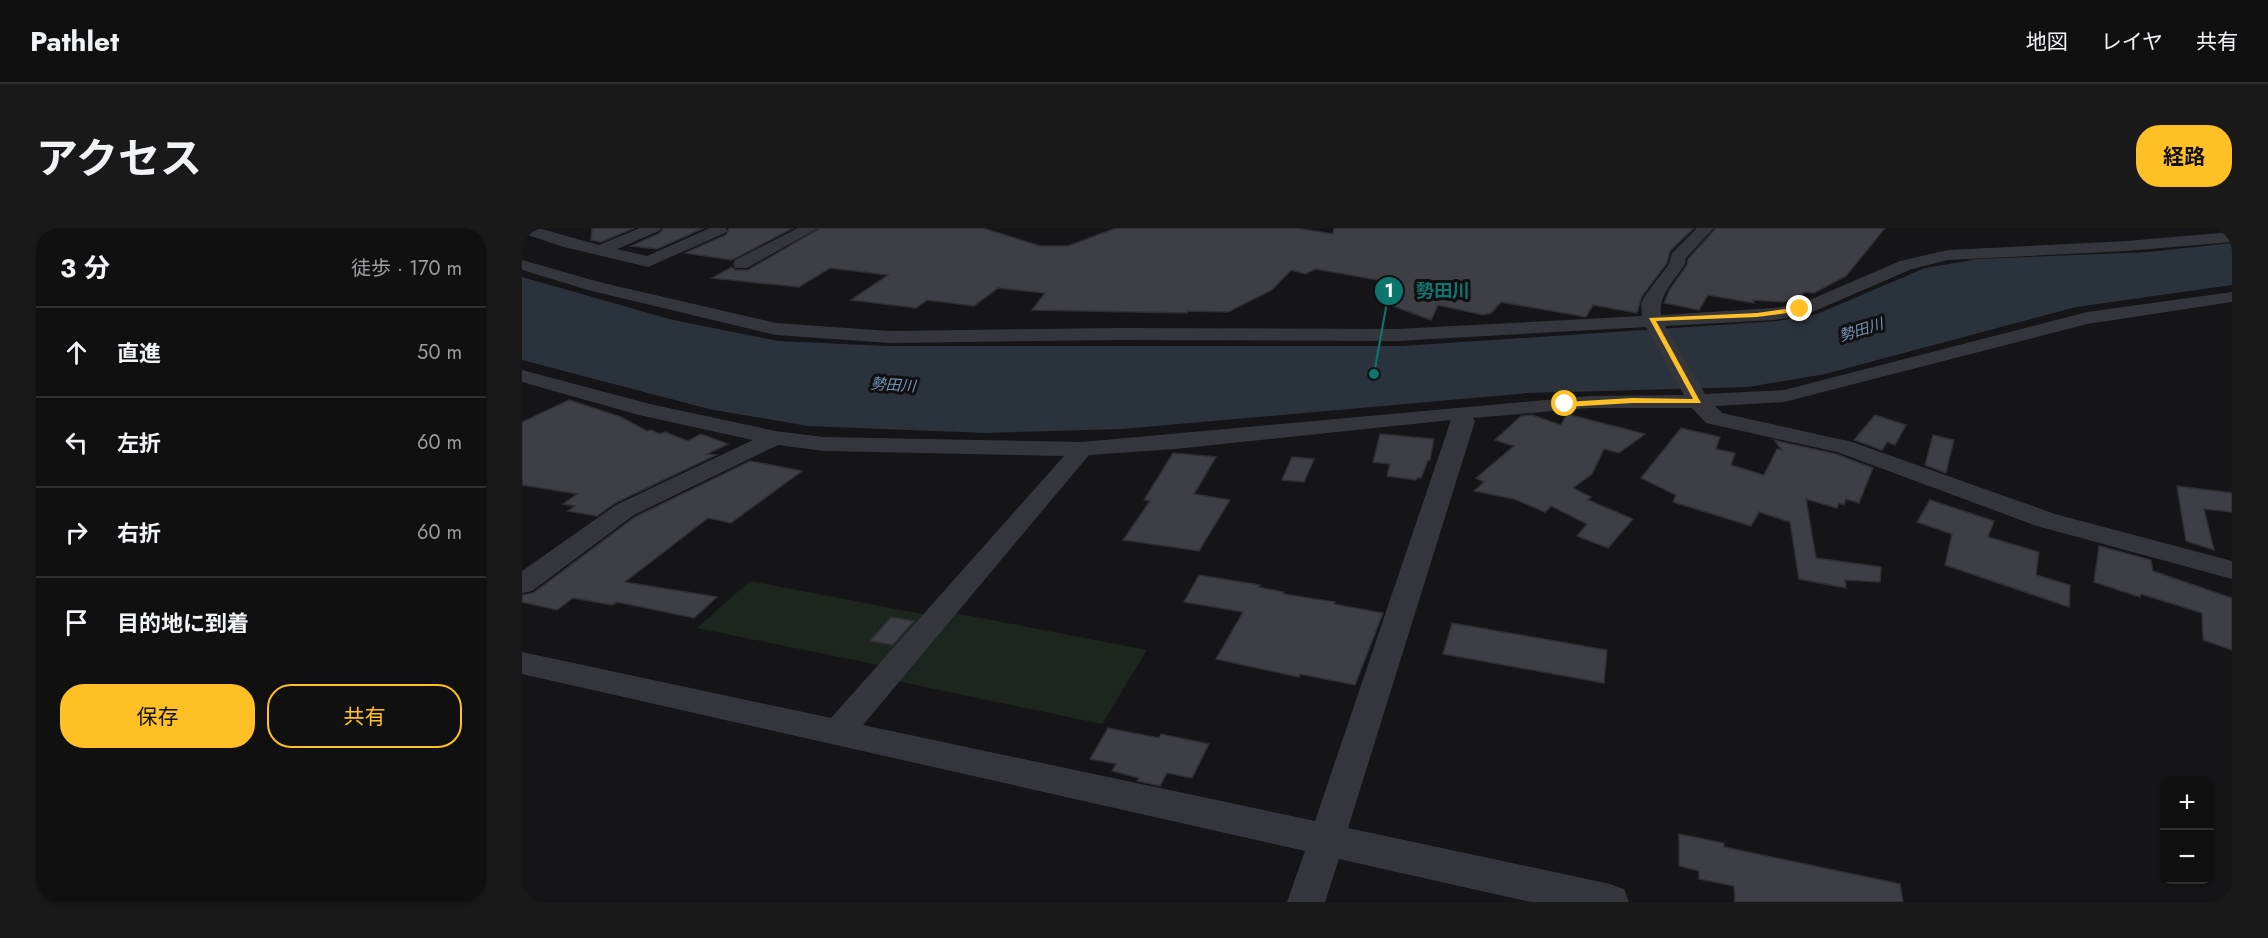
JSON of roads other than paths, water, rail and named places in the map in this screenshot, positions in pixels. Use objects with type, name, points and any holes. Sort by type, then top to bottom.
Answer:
[{"type":"street","points":[[524,228],[546,237],[604,249],[648,262],[719,230]]},
{"type":"street","points":[[604,249],[653,228]]},
{"type":"street","points":[[741,264],[810,228]]},
{"type":"street","points":[[1706,228],[1678,257],[1677,264],[1653,297],[1650,305],[1652,320],[1698,400],[1714,418],[1844,447],[2046,520],[2232,570]]},
{"type":"street","points":[[522,265],[704,314],[776,329],[823,334],[890,337],[1121,333],[1397,335],[1757,315],[1800,309],[1906,266],[1948,255],[2138,245],[2232,237]]},
{"type":"street","points":[[522,376],[647,410],[775,438],[824,444],[1082,448],[1175,442],[1458,412],[1589,402],[1784,396],[2087,318],[2232,297]]},
{"type":"street","points":[[1306,902],[1464,422],[1458,412]]},
{"type":"street","points":[[522,584],[625,510],[775,438]]},
{"type":"street","points":[[838,732],[1082,448]]},
{"type":"street","points":[[522,663],[1610,902]]},
{"type":"water","points":[[2232,243],[2232,285],[2076,307],[1825,374],[1748,387],[1528,393],[1122,429],[986,433],[808,426],[709,409],[522,360],[522,277],[673,320],[778,341],[888,346],[1402,346],[1778,321],[1817,314],[1925,268],[1978,259],[2148,252]]},
{"type":"place","name":"勢田川","points":[[1374,374]]}]
